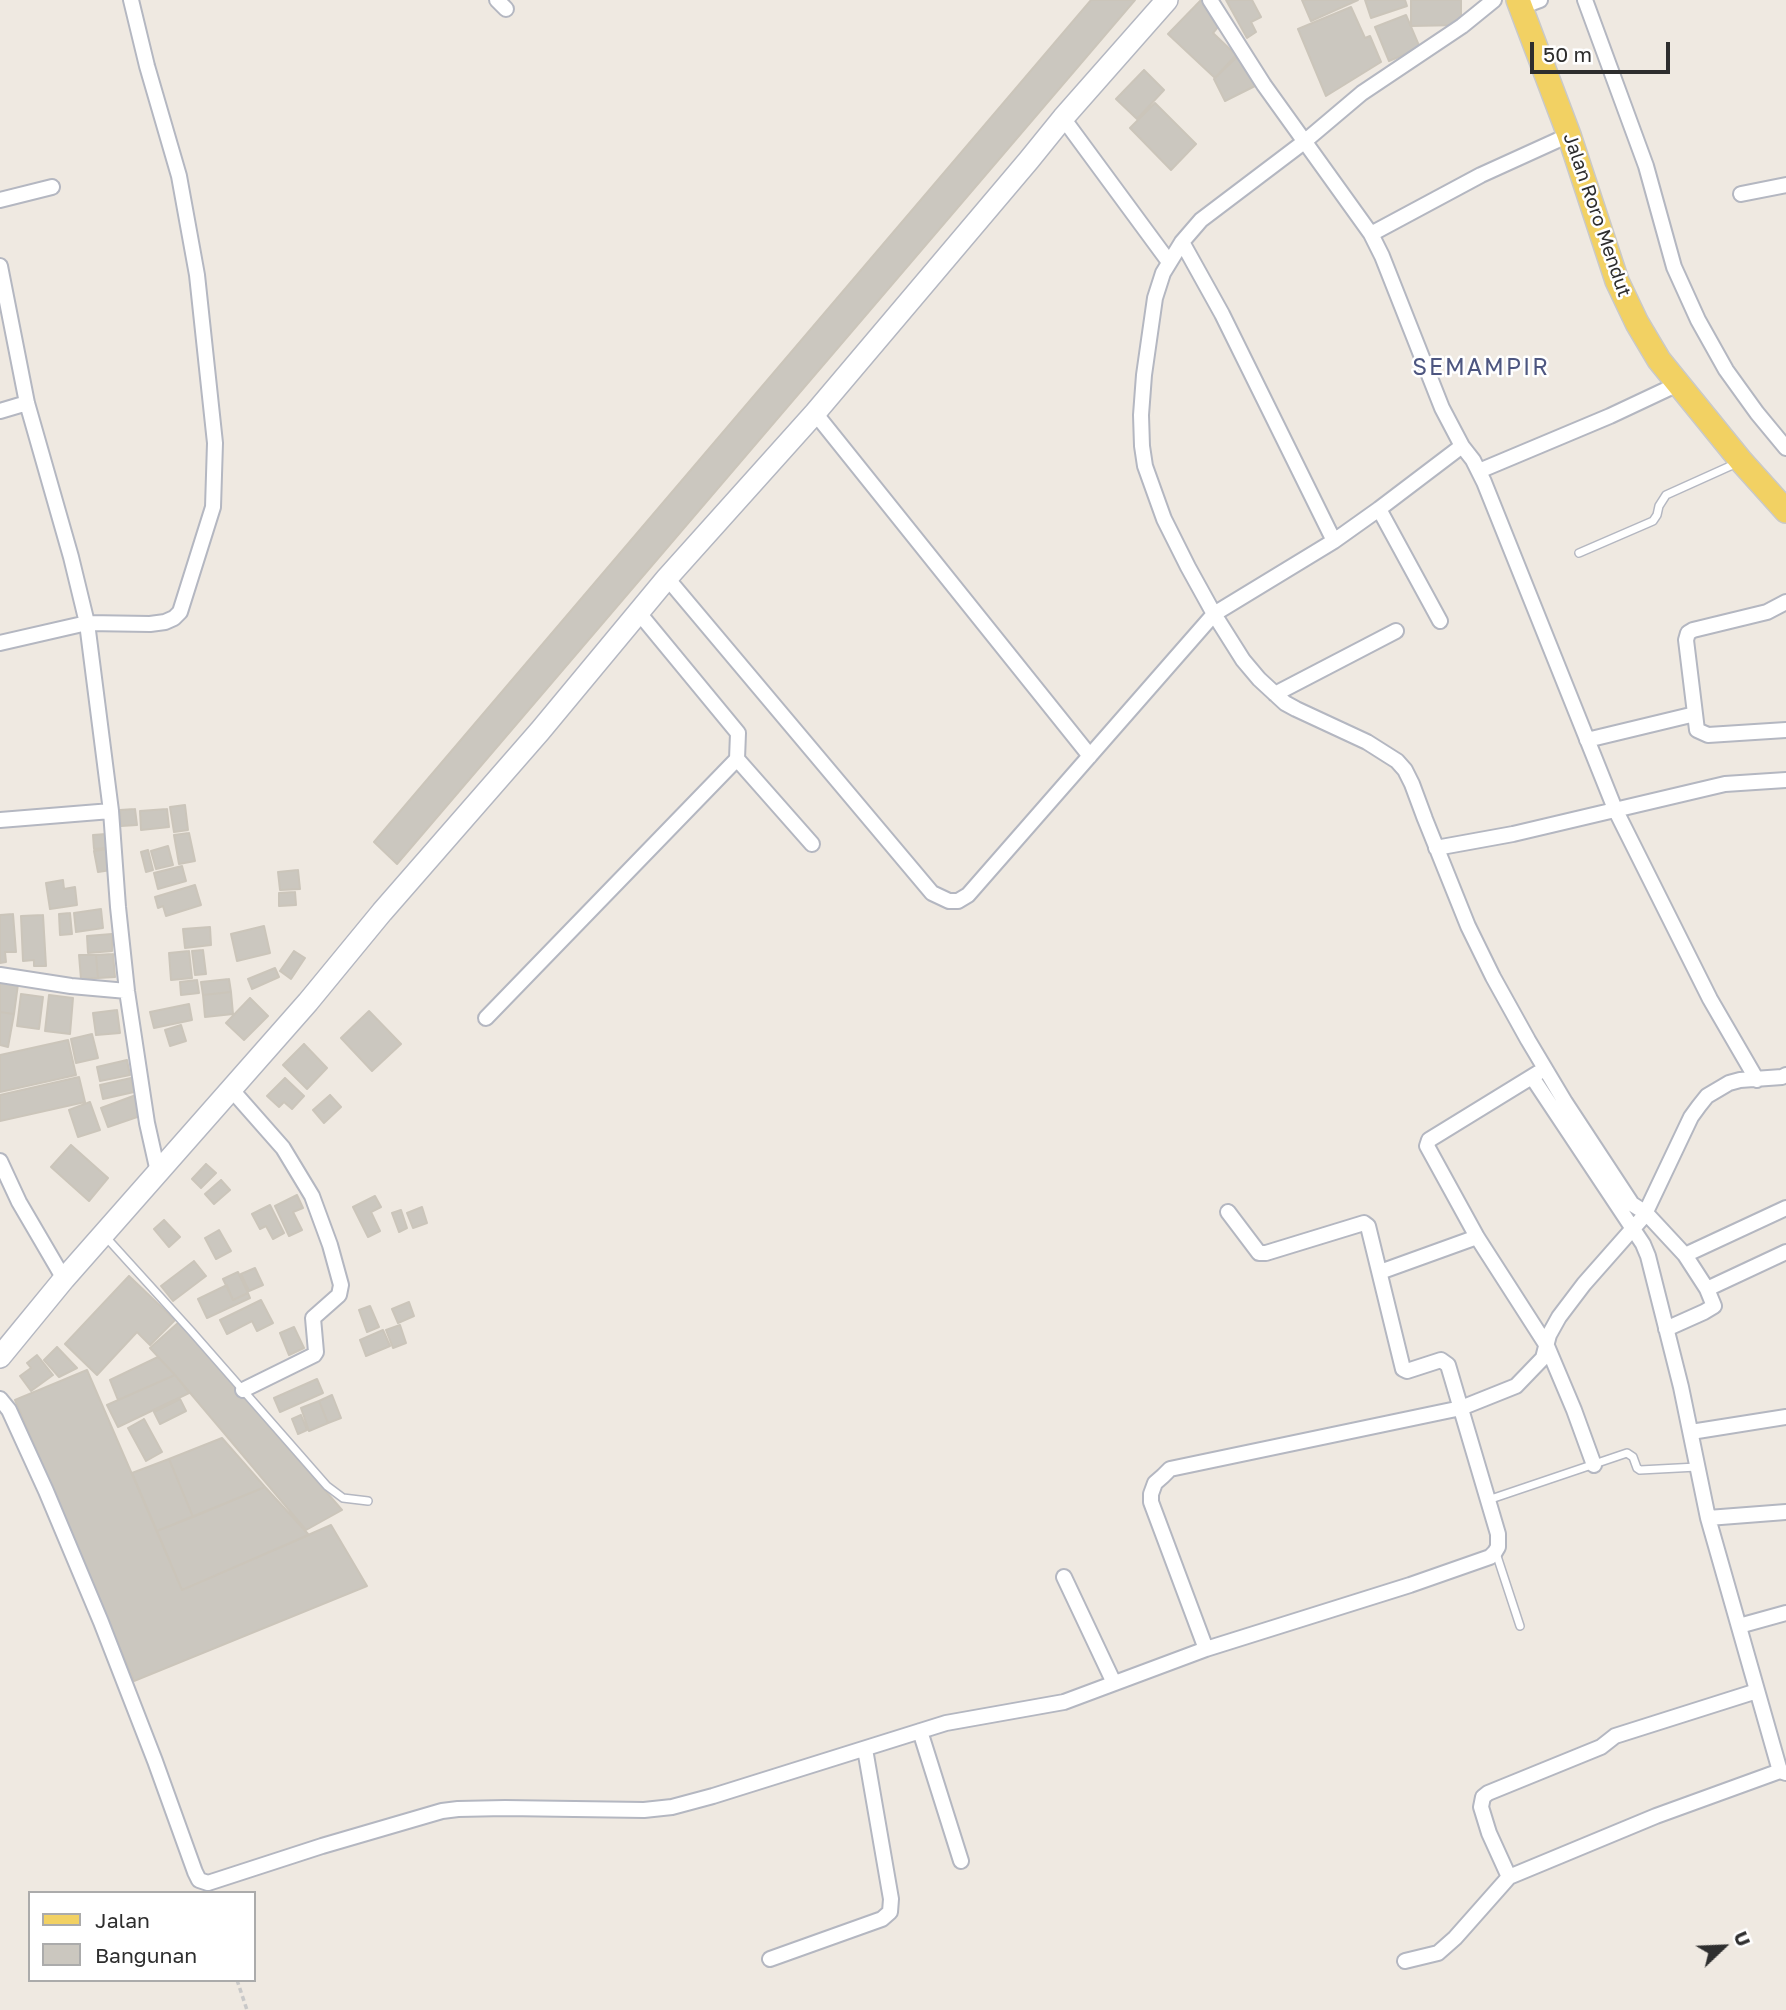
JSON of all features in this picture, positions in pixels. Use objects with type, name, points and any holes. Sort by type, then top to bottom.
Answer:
[{"type":"main road","points":[[0,1357],[64,1279],[308,1002],[667,578],[815,413],[1063,118],[1167,0]]},
{"type":"main road","name":"Jalan Roro Mendut","points":[[1527,2],[1617,281],[1637,323],[1659,360],[1678,384],[1786,511]]},
{"type":"street","points":[[0,643],[87,622],[150,624],[174,618],[180,612],[213,508],[215,443],[197,275],[179,176],[146,66],[131,0]]},
{"type":"street","points":[[1210,0],[1264,85],[1371,234],[1442,408],[1479,471],[1615,809],[1710,999],[1757,1080]]},
{"type":"street","points":[[1405,1961],[1438,1953],[1455,1938],[1509,1877],[1656,1816],[1783,1772],[1756,1691],[1708,1518],[1691,1432],[1667,1329],[1643,1244],[1637,1209],[1538,1073],[1468,926],[1412,784],[1397,761],[1367,742],[1296,709],[1275,694],[1243,660],[1214,614],[1164,519],[1145,466],[1141,415],[1155,299],[1163,273],[1182,242],[1201,220],[1304,142],[1362,93],[1462,26],[1494,0]]},
{"type":"street","points":[[1585,0],[1646,166],[1674,267],[1698,320],[1726,370],[1786,448]]},
{"type":"street","points":[[1063,118],[1169,262]]},
{"type":"street","points":[[1371,234],[1481,175],[1569,135]]},
{"type":"street","points":[[1741,194],[1786,185]]},
{"type":"street","points":[[0,200],[52,187]]},
{"type":"street","points":[[1182,242],[1228,325],[1334,541]]},
{"type":"street","points":[[0,266],[27,403],[87,622],[111,811],[127,991],[147,1123],[158,1172]]},
{"type":"street","points":[[1479,471],[1678,384]]},
{"type":"street","points":[[0,411],[27,403]]},
{"type":"street","points":[[815,413],[1090,756]]},
{"type":"street","points":[[667,578],[932,892],[949,901],[958,901],[968,895],[1214,614],[1334,541],[1462,446]]},
{"type":"street","points":[[1379,509],[1440,621]]},
{"type":"street","points":[[1786,602],[1767,611],[1688,633],[1686,640],[1697,730],[1708,735],[1786,730]]},
{"type":"street","points":[[486,1017],[737,759],[738,733],[639,613]]},
{"type":"street","points":[[1275,694],[1396,631]]},
{"type":"street","points":[[1587,740],[1695,714]]},
{"type":"street","points":[[737,759],[812,844]]},
{"type":"street","points":[[1436,848],[1513,834],[1725,785],[1786,780]]},
{"type":"street","points":[[0,820],[111,811]]},
{"type":"street","points":[[0,975],[127,991]]},
{"type":"street","points":[[1538,1073],[1427,1143],[1427,1149],[1478,1237],[1547,1346],[1594,1465]]},
{"type":"street","points":[[1206,1648],[1151,1502],[1155,1483],[1170,1469],[1461,1408],[1516,1386],[1539,1364],[1549,1335],[1559,1317],[1584,1284],[1640,1221],[1691,1117],[1707,1096],[1728,1083],[1740,1080],[1785,1079]]},
{"type":"street","points":[[231,1089],[283,1148],[312,1196],[341,1285],[339,1295],[313,1318],[314,1355],[243,1391]]},
{"type":"street","points":[[0,1161],[19,1202],[64,1279]]},
{"type":"street","points":[[1685,1255],[1786,1208]]},
{"type":"street","points":[[0,1399],[9,1410],[46,1491],[101,1622],[195,1872],[199,1880],[208,1883],[442,1811],[505,1808],[657,1810],[713,1796],[946,1723],[1064,1702],[1206,1648],[1410,1585],[1490,1557],[1498,1547],[1498,1534],[1446,1362],[1441,1360],[1407,1371],[1403,1369],[1368,1226],[1364,1223],[1259,1253],[1227,1212]]},
{"type":"street","points":[[1640,1221],[1685,1255],[1707,1289],[1714,1306],[1667,1329]]},
{"type":"street","points":[[1380,1272],[1478,1237]]},
{"type":"street","points":[[1707,1289],[1786,1252]]},
{"type":"street","points":[[1691,1432],[1786,1417]]},
{"type":"street","points":[[1708,1518],[1786,1512]]},
{"type":"street","points":[[1064,1577],[1114,1683]]},
{"type":"street","points":[[1739,1626],[1786,1613]]},
{"type":"street","points":[[1509,1877],[1489,1833],[1481,1807],[1483,1797],[1488,1793],[1601,1747],[1615,1736],[1756,1691]]},
{"type":"street","points":[[920,1731],[961,1861]]},
{"type":"street","points":[[770,1959],[881,1919],[890,1912],[891,1899],[865,1749]]},
{"type":"lane","points":[[1579,553],[1653,521],[1666,495],[1741,461]]},
{"type":"lane","points":[[103,1235],[327,1486],[343,1498],[368,1501]]},
{"type":"lane","points":[[1489,1500],[1627,1453],[1633,1457],[1640,1470],[1698,1467]]},
{"type":"lane","points":[[1496,1552],[1520,1626]]},
{"type":"path","points":[[238,1982],[247,2010]]},
{"type":"building","points":[[1091,0],[1135,0],[397,864],[374,842]]},
{"type":"building","points":[[1201,0],[1206,0],[1222,22],[1213,33],[1236,55],[1215,78],[1168,34]]},
{"type":"building","points":[[1226,0],[1252,0],[1261,17],[1251,22],[1256,32],[1247,38]]},
{"type":"building","points":[[1302,0],[1358,0],[1311,21]]},
{"type":"building","points":[[1365,0],[1405,0],[1407,6],[1371,18]]},
{"type":"building","points":[[1411,0],[1461,0],[1461,25],[1411,26]]},
{"type":"building","points":[[1351,7],[1365,38],[1370,36],[1381,62],[1326,96],[1298,29]]},
{"type":"building","points":[[1406,15],[1420,48],[1389,61],[1375,27]]},
{"type":"building","points":[[1238,56],[1255,86],[1225,101],[1214,79]]},
{"type":"building","points":[[1144,70],[1164,90],[1137,119],[1116,99]]},
{"type":"building","points":[[1155,103],[1196,144],[1171,170],[1130,128]]},
{"type":"building","points":[[185,805],[188,830],[174,832],[170,807]]},
{"type":"building","points":[[135,809],[137,825],[121,826],[120,810]]},
{"type":"building","points":[[167,809],[169,827],[141,830],[140,811]]},
{"type":"building","points":[[189,833],[195,861],[179,864],[174,835]]},
{"type":"building","points":[[106,834],[107,848],[94,849],[93,835]]},
{"type":"building","points":[[168,846],[173,865],[156,869],[151,851]]},
{"type":"building","points":[[107,849],[111,870],[98,872],[94,851]]},
{"type":"building","points":[[148,850],[153,870],[146,872],[141,852]]},
{"type":"building","points":[[182,866],[186,881],[158,889],[154,873]]},
{"type":"building","points":[[298,870],[300,889],[280,890],[278,872]]},
{"type":"building","points":[[63,880],[64,889],[75,887],[77,905],[50,909],[46,883]]},
{"type":"building","points":[[195,885],[201,905],[166,916],[163,906],[158,908],[155,897]]},
{"type":"building","points":[[295,892],[296,905],[279,906],[279,893]]},
{"type":"building","points":[[101,909],[103,928],[76,932],[74,913]]},
{"type":"building","points":[[70,913],[72,934],[60,935],[59,914]]},
{"type":"building","points":[[13,914],[16,952],[5,952],[6,962],[0,963],[0,915]]},
{"type":"building","points":[[43,915],[46,966],[34,966],[34,960],[23,961],[21,916]]},
{"type":"building","points":[[264,926],[270,953],[237,961],[231,934]]},
{"type":"building","points":[[210,927],[211,945],[185,948],[183,929]]},
{"type":"building","points":[[112,934],[112,951],[88,953],[87,936]]},
{"type":"building","points":[[203,950],[206,974],[195,975],[192,951]]},
{"type":"building","points":[[189,951],[192,978],[171,980],[169,953]]},
{"type":"building","points":[[294,951],[305,958],[291,979],[280,971]]},
{"type":"building","points":[[113,954],[115,977],[98,978],[96,955]]},
{"type":"building","points":[[79,955],[96,955],[98,978],[81,979]]},
{"type":"building","points":[[275,968],[279,977],[252,989],[248,979]]},
{"type":"building","points":[[229,979],[231,992],[203,995],[201,982]]},
{"type":"building","points":[[197,980],[199,993],[181,995],[180,982]]},
{"type":"building","points":[[0,981],[18,984],[14,1014],[0,1012]]},
{"type":"building","points":[[231,992],[233,1014],[205,1017],[203,995]]},
{"type":"building","points":[[21,994],[43,997],[39,1029],[17,1026]]},
{"type":"building","points":[[49,995],[73,998],[70,1034],[45,1031]]},
{"type":"building","points":[[250,998],[268,1016],[244,1040],[226,1023]]},
{"type":"building","points":[[189,1004],[192,1020],[154,1028],[150,1012]]},
{"type":"building","points":[[117,1010],[120,1033],[96,1035],[93,1013]]},
{"type":"building","points":[[369,1011],[401,1044],[372,1071],[341,1038]]},
{"type":"building","points":[[0,1012],[14,1014],[8,1047],[0,1045]]},
{"type":"building","points":[[181,1025],[186,1041],[170,1046],[165,1030]]},
{"type":"building","points":[[92,1034],[98,1058],[76,1063],[71,1039]]},
{"type":"building","points":[[68,1040],[76,1075],[0,1092],[0,1055]]},
{"type":"building","points":[[304,1044],[327,1068],[307,1089],[283,1065]]},
{"type":"building","points":[[127,1060],[130,1075],[100,1081],[97,1067]]},
{"type":"building","points":[[79,1077],[85,1102],[0,1121],[0,1095]]},
{"type":"building","points":[[131,1078],[134,1092],[103,1099],[100,1085]]},
{"type":"building","points":[[285,1078],[304,1096],[292,1109],[284,1102],[279,1107],[267,1096]]},
{"type":"building","points":[[136,1095],[143,1115],[108,1127],[101,1108]]},
{"type":"building","points":[[330,1095],[341,1107],[324,1123],[313,1110]]},
{"type":"building","points":[[90,1102],[100,1130],[78,1137],[69,1110]]},
{"type":"building","points":[[71,1145],[108,1178],[89,1201],[51,1167]]},
{"type":"building","points":[[206,1164],[216,1173],[201,1188],[192,1179]]},
{"type":"building","points":[[221,1180],[230,1190],[214,1204],[205,1194]]},
{"type":"building","points":[[297,1195],[303,1208],[293,1212],[302,1230],[289,1236],[275,1206]]},
{"type":"building","points":[[375,1196],[381,1207],[371,1212],[380,1231],[368,1237],[353,1207]]},
{"type":"building","points":[[270,1205],[284,1233],[273,1239],[266,1226],[260,1229],[252,1214]]},
{"type":"building","points":[[422,1207],[427,1223],[413,1228],[407,1213]]},
{"type":"building","points":[[401,1210],[407,1228],[399,1232],[392,1213]]},
{"type":"building","points":[[164,1220],[180,1237],[169,1247],[154,1229]]},
{"type":"building","points":[[219,1230],[231,1251],[216,1259],[205,1238]]},
{"type":"building","points":[[194,1261],[206,1276],[173,1301],[161,1286]]},
{"type":"building","points":[[255,1268],[263,1285],[249,1291],[241,1274]]},
{"type":"building","points":[[238,1272],[248,1293],[233,1300],[223,1279]]},
{"type":"building","points":[[129,1276],[175,1320],[150,1345],[137,1332],[97,1375],[65,1344]]},
{"type":"building","points":[[227,1285],[233,1300],[248,1293],[250,1298],[207,1318],[198,1299]]},
{"type":"building","points":[[261,1300],[273,1323],[257,1331],[252,1321],[227,1334],[220,1320]]},
{"type":"building","points":[[409,1302],[414,1316],[398,1323],[392,1309]]},
{"type":"building","points":[[370,1306],[379,1327],[367,1332],[359,1310]]},
{"type":"building","points":[[179,1322],[342,1510],[306,1530],[150,1348]]},
{"type":"building","points":[[400,1325],[406,1343],[393,1348],[386,1330]]},
{"type":"building","points":[[294,1327],[304,1348],[289,1355],[280,1333]]},
{"type":"building","points":[[383,1330],[390,1346],[366,1356],[360,1340]]},
{"type":"building","points":[[57,1347],[77,1368],[59,1377],[44,1360]]},
{"type":"building","points":[[37,1355],[53,1375],[31,1391],[20,1376],[31,1368],[27,1363]]},
{"type":"building","points":[[158,1357],[175,1375],[118,1400],[110,1380]]},
{"type":"building","points":[[87,1370],[182,1590],[331,1525],[367,1586],[134,1681],[15,1400]]},
{"type":"building","points":[[175,1375],[189,1393],[118,1427],[107,1405]]},
{"type":"building","points":[[317,1379],[323,1393],[280,1412],[274,1398]]},
{"type":"building","points":[[332,1395],[341,1418],[328,1423],[319,1401]]},
{"type":"building","points":[[180,1399],[186,1411],[160,1424],[154,1412]]},
{"type":"building","points":[[319,1401],[328,1423],[309,1431],[301,1408]]},
{"type":"building","points":[[301,1415],[307,1430],[298,1434],[292,1419]]},
{"type":"building","points":[[144,1419],[162,1452],[146,1461],[128,1428]]},
{"type":"building","points":[[222,1438],[265,1487],[193,1517],[169,1459]]},
{"type":"building","points":[[169,1459],[193,1517],[157,1531],[132,1473]]},
{"type":"building","points":[[265,1487],[309,1535],[182,1590],[157,1531]]},
{"type":"district","name":"SEMAMPIR","points":[[1481,368]]}]
